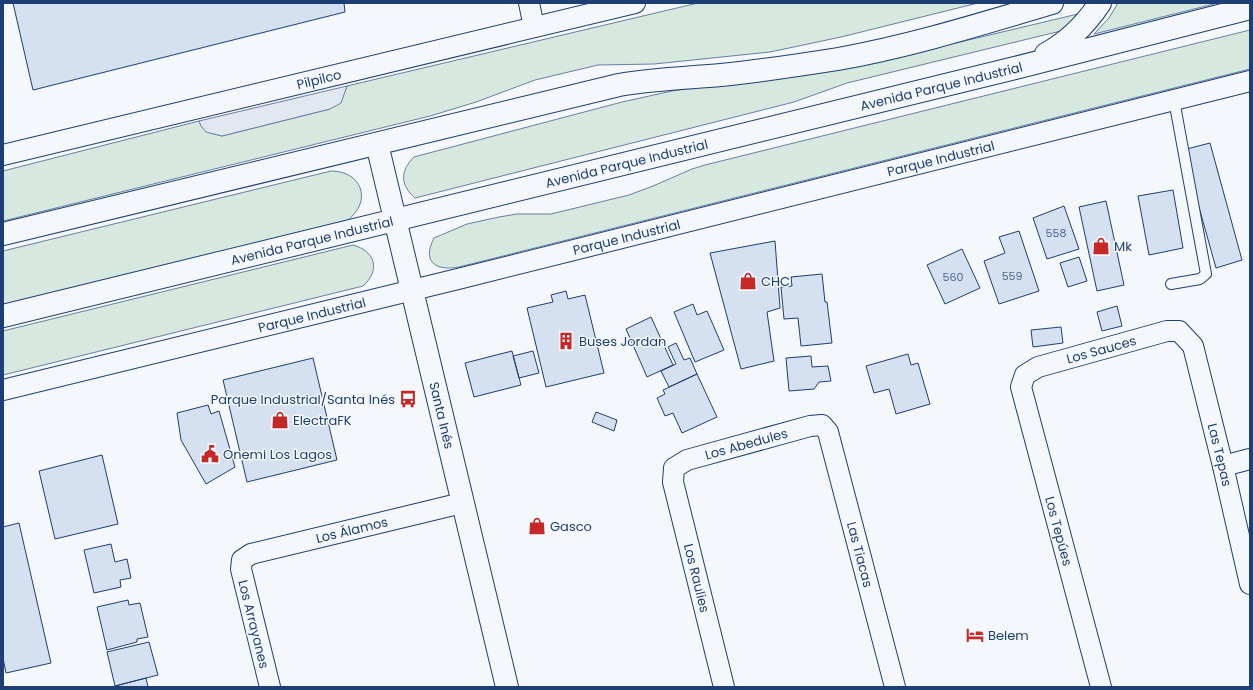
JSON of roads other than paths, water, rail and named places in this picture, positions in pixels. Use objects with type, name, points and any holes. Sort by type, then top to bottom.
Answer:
[{"type":"main road","points":[[3,234],[619,85],[643,81],[723,74],[838,59],[961,30],[1052,3]]},
{"type":"main road","points":[[1015,68],[1036,60],[1055,49],[1072,36],[1100,3]]},
{"type":"main road","name":"Avenida Parque Industrial","points":[[3,316],[1015,68],[1250,8]]},
{"type":"main road","name":"Santa Inés","points":[[377,144],[507,687]]},
{"type":"street","points":[[529,3],[534,27]]},
{"type":"street","name":"Pilpilco","points":[[3,155],[635,3]]},
{"type":"street","name":"Parque Industrial","points":[[3,390],[412,290],[1250,81]]},
{"type":"street","name":"Los Sauces","points":[[1025,375],[1038,367],[1167,331],[1179,331]]},
{"type":"street","name":"Las Tepas","points":[[1179,331],[1193,346],[1223,466],[1250,584]]},
{"type":"street","name":"Los Tepúes","points":[[1025,375],[1021,387],[1101,687]]},
{"type":"street","name":"Los Abedules","points":[[674,468],[687,460],[810,426],[822,425]]},
{"type":"street","name":"Las Tiacas","points":[[822,425],[828,432],[895,687]]},
{"type":"street","points":[[1223,466],[1250,459]]},
{"type":"street","name":"Los Raulies","points":[[674,468],[673,482],[724,687]]},
{"type":"street","name":"Los Álamos","points":[[242,560],[251,554],[462,503]]},
{"type":"street","name":"Los Arrayanes","points":[[242,560],[241,569],[270,687]]},
{"type":"lane","points":[[1171,284],[1200,279],[1206,274],[1174,100]]},
{"type":"place","name":"Mk","points":[[1101,246]]},
{"type":"place","name":"CHC","points":[[748,281]]},
{"type":"place","name":"Buses Jordan","points":[[566,341]]},
{"type":"place","name":"Parque Industrial/Santa Inés","points":[[408,399]]},
{"type":"place","name":"ElectraFK","points":[[280,420]]},
{"type":"place","name":"Onemi Los Lagos","points":[[210,454]]},
{"type":"place","name":"Gasco","points":[[537,526]]},
{"type":"place","name":"Belem","points":[[975,635]]}]
